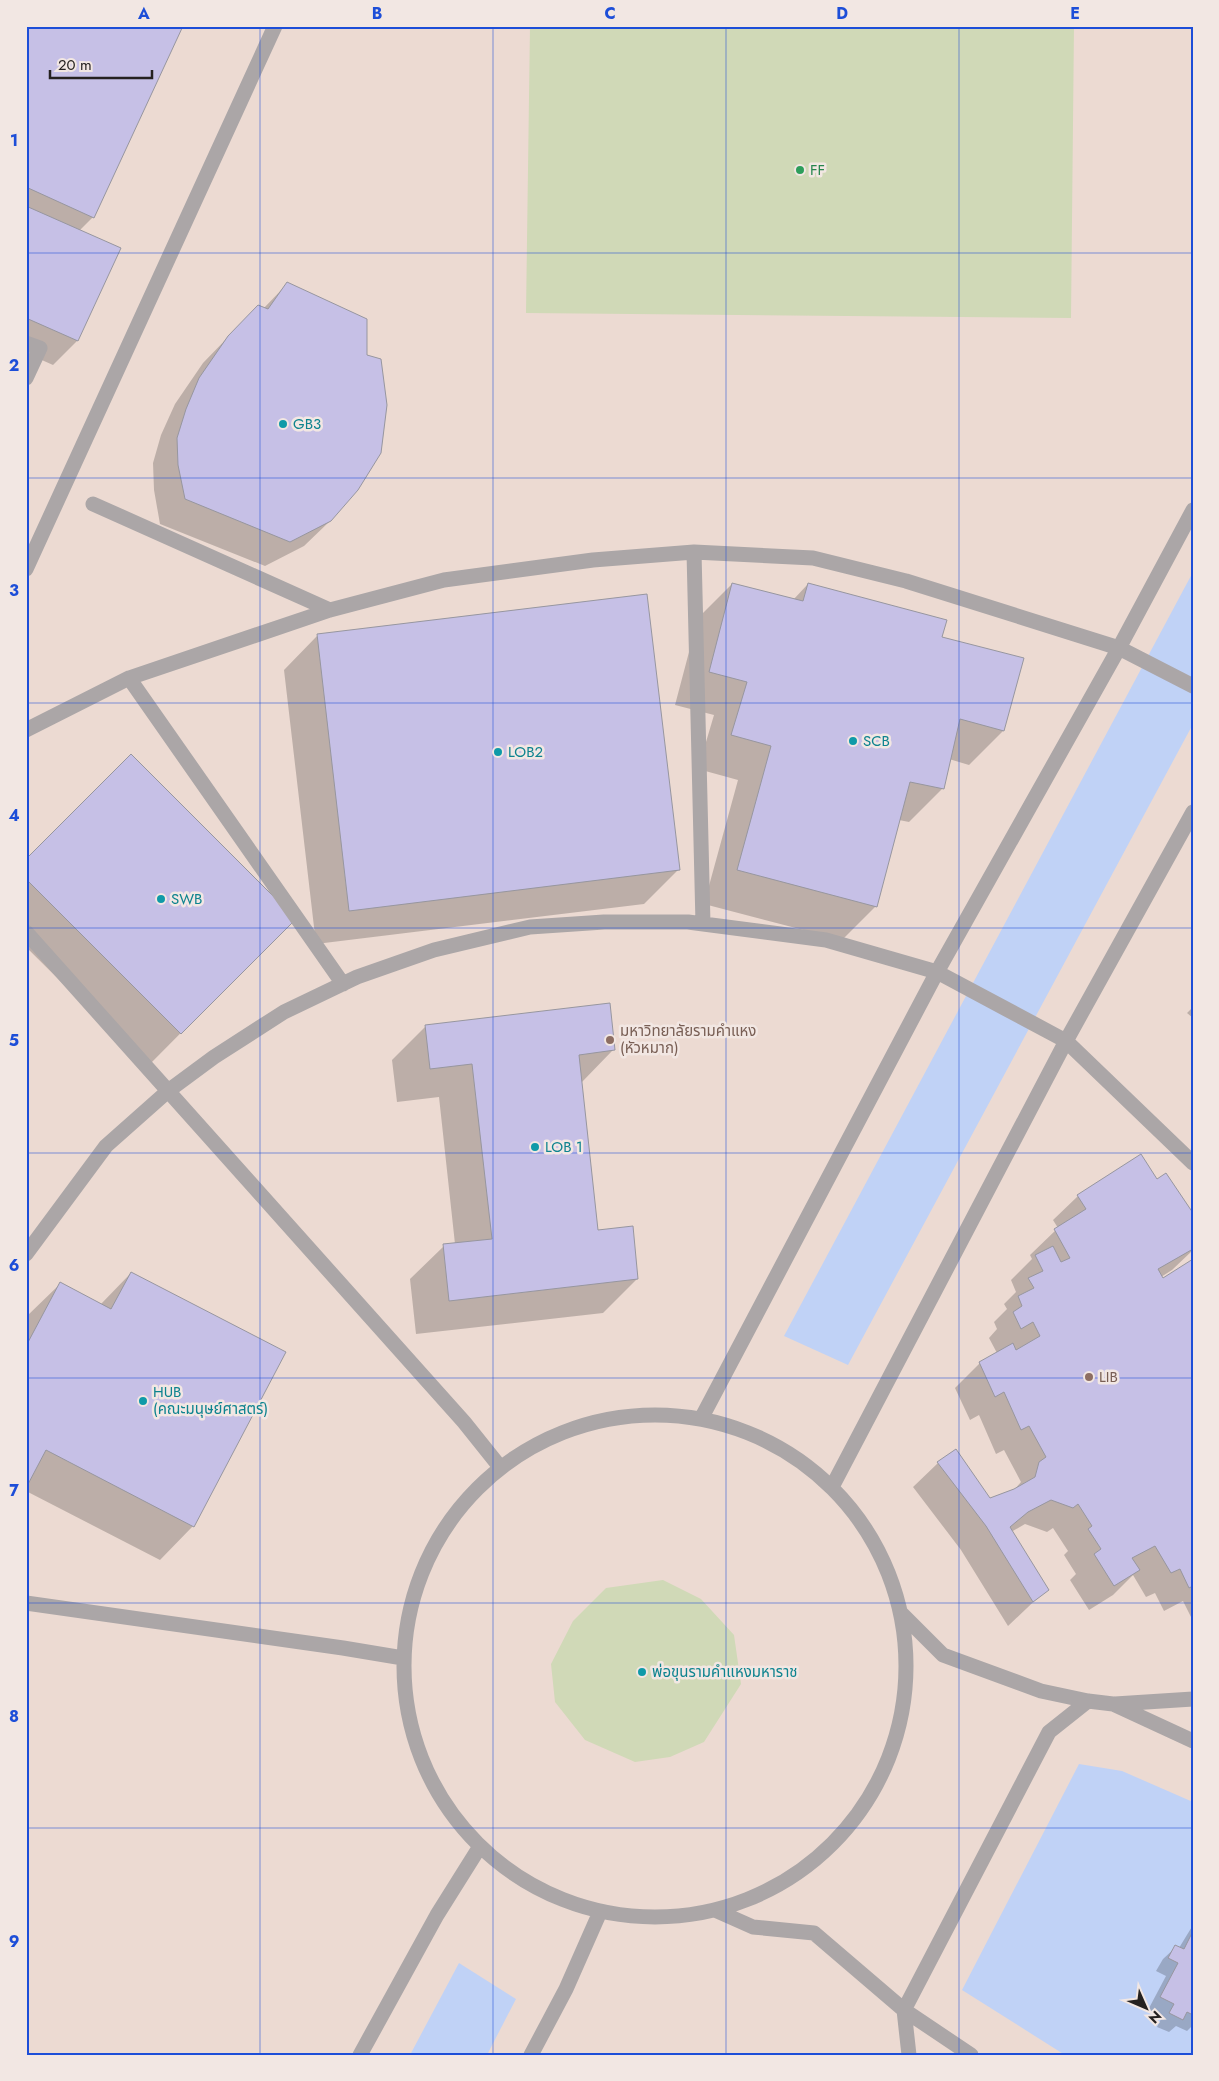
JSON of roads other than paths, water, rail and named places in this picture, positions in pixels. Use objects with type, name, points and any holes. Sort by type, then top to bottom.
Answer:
[{"type":"lane","points":[[26,568],[275,26]]},
{"type":"lane","points":[[26,343],[40,348],[26,378]]},
{"type":"lane","points":[[93,504],[330,610]]},
{"type":"lane","points":[[702,1417],[937,972],[1119,648],[1193,510]]},
{"type":"lane","points":[[694,552],[703,924]]},
{"type":"lane","points":[[26,730],[129,678],[330,610],[444,580],[593,560],[694,552],[813,558],[906,581],[1119,648],[1193,686]]},
{"type":"lane","points":[[129,678],[343,984]]},
{"type":"lane","points":[[833,1485],[1066,1041],[1193,812]]},
{"type":"lane","points":[[26,1254],[106,1146],[168,1090],[214,1057],[284,1012],[357,977],[434,950],[530,927],[604,922],[688,922],[826,940],[937,972],[1066,1041],[1193,1163]]},
{"type":"lane","points":[[26,932],[458,1414],[500,1467]]},
{"type":"lane","points":[[631,1414],[702,1417],[773,1441],[833,1485],[872,1533],[897,1589],[902,1614],[901,1723],[875,1790],[830,1847],[772,1889],[717,1911],[659,1918],[600,1912],[535,1889],[479,1848],[436,1793],[410,1728],[403,1658],[416,1586],[445,1528],[450,1520],[500,1467],[562,1431],[622,1416],[631,1414]]},
{"type":"lane","points":[[26,1603],[403,1658]]},
{"type":"lane","points":[[902,1614],[943,1655],[1041,1691],[1113,1704],[1193,1699]]},
{"type":"lane","points":[[909,2055],[904,2010],[1049,1732],[1088,1701]]},
{"type":"lane","points":[[1113,1704],[1193,1741]]},
{"type":"lane","points":[[360,2055],[438,1914],[479,1848]]},
{"type":"lane","points":[[717,1911],[753,1927],[814,1933],[904,2010],[972,2055]]},
{"type":"lane","points":[[531,2055],[566,1989],[600,1912]]},
{"type":"water","points":[[1193,572],[1193,724],[848,1365],[784,1336]]},
{"type":"water","points":[[1079,1764],[1122,1771],[1193,1802],[1193,2055],[1065,2055],[962,1990]]},
{"type":"water","points":[[459,1963],[516,1999],[487,2055],[410,2055]]},
{"type":"place","name":"FF","points":[[800,170]]},
{"type":"place","name":"GB3","points":[[283,424]]},
{"type":"place","name":"SCB","points":[[853,741]]},
{"type":"place","name":"LOB2","points":[[498,752]]},
{"type":"place","name":"SWB","points":[[161,899]]},
{"type":"place","name":"มหาวิทยาลัยรามคำแหง (หัวหมาก)","points":[[610,1040]]},
{"type":"place","name":"LOB 1","points":[[535,1147]]},
{"type":"place","name":"LIB","points":[[1089,1377]]},
{"type":"place","name":"HUB (คณะมนุษย์ศาสตร์)","points":[[143,1401]]},
{"type":"place","name":"พ่อขุนรามคำแหงมหาราช","points":[[642,1672]]}]
